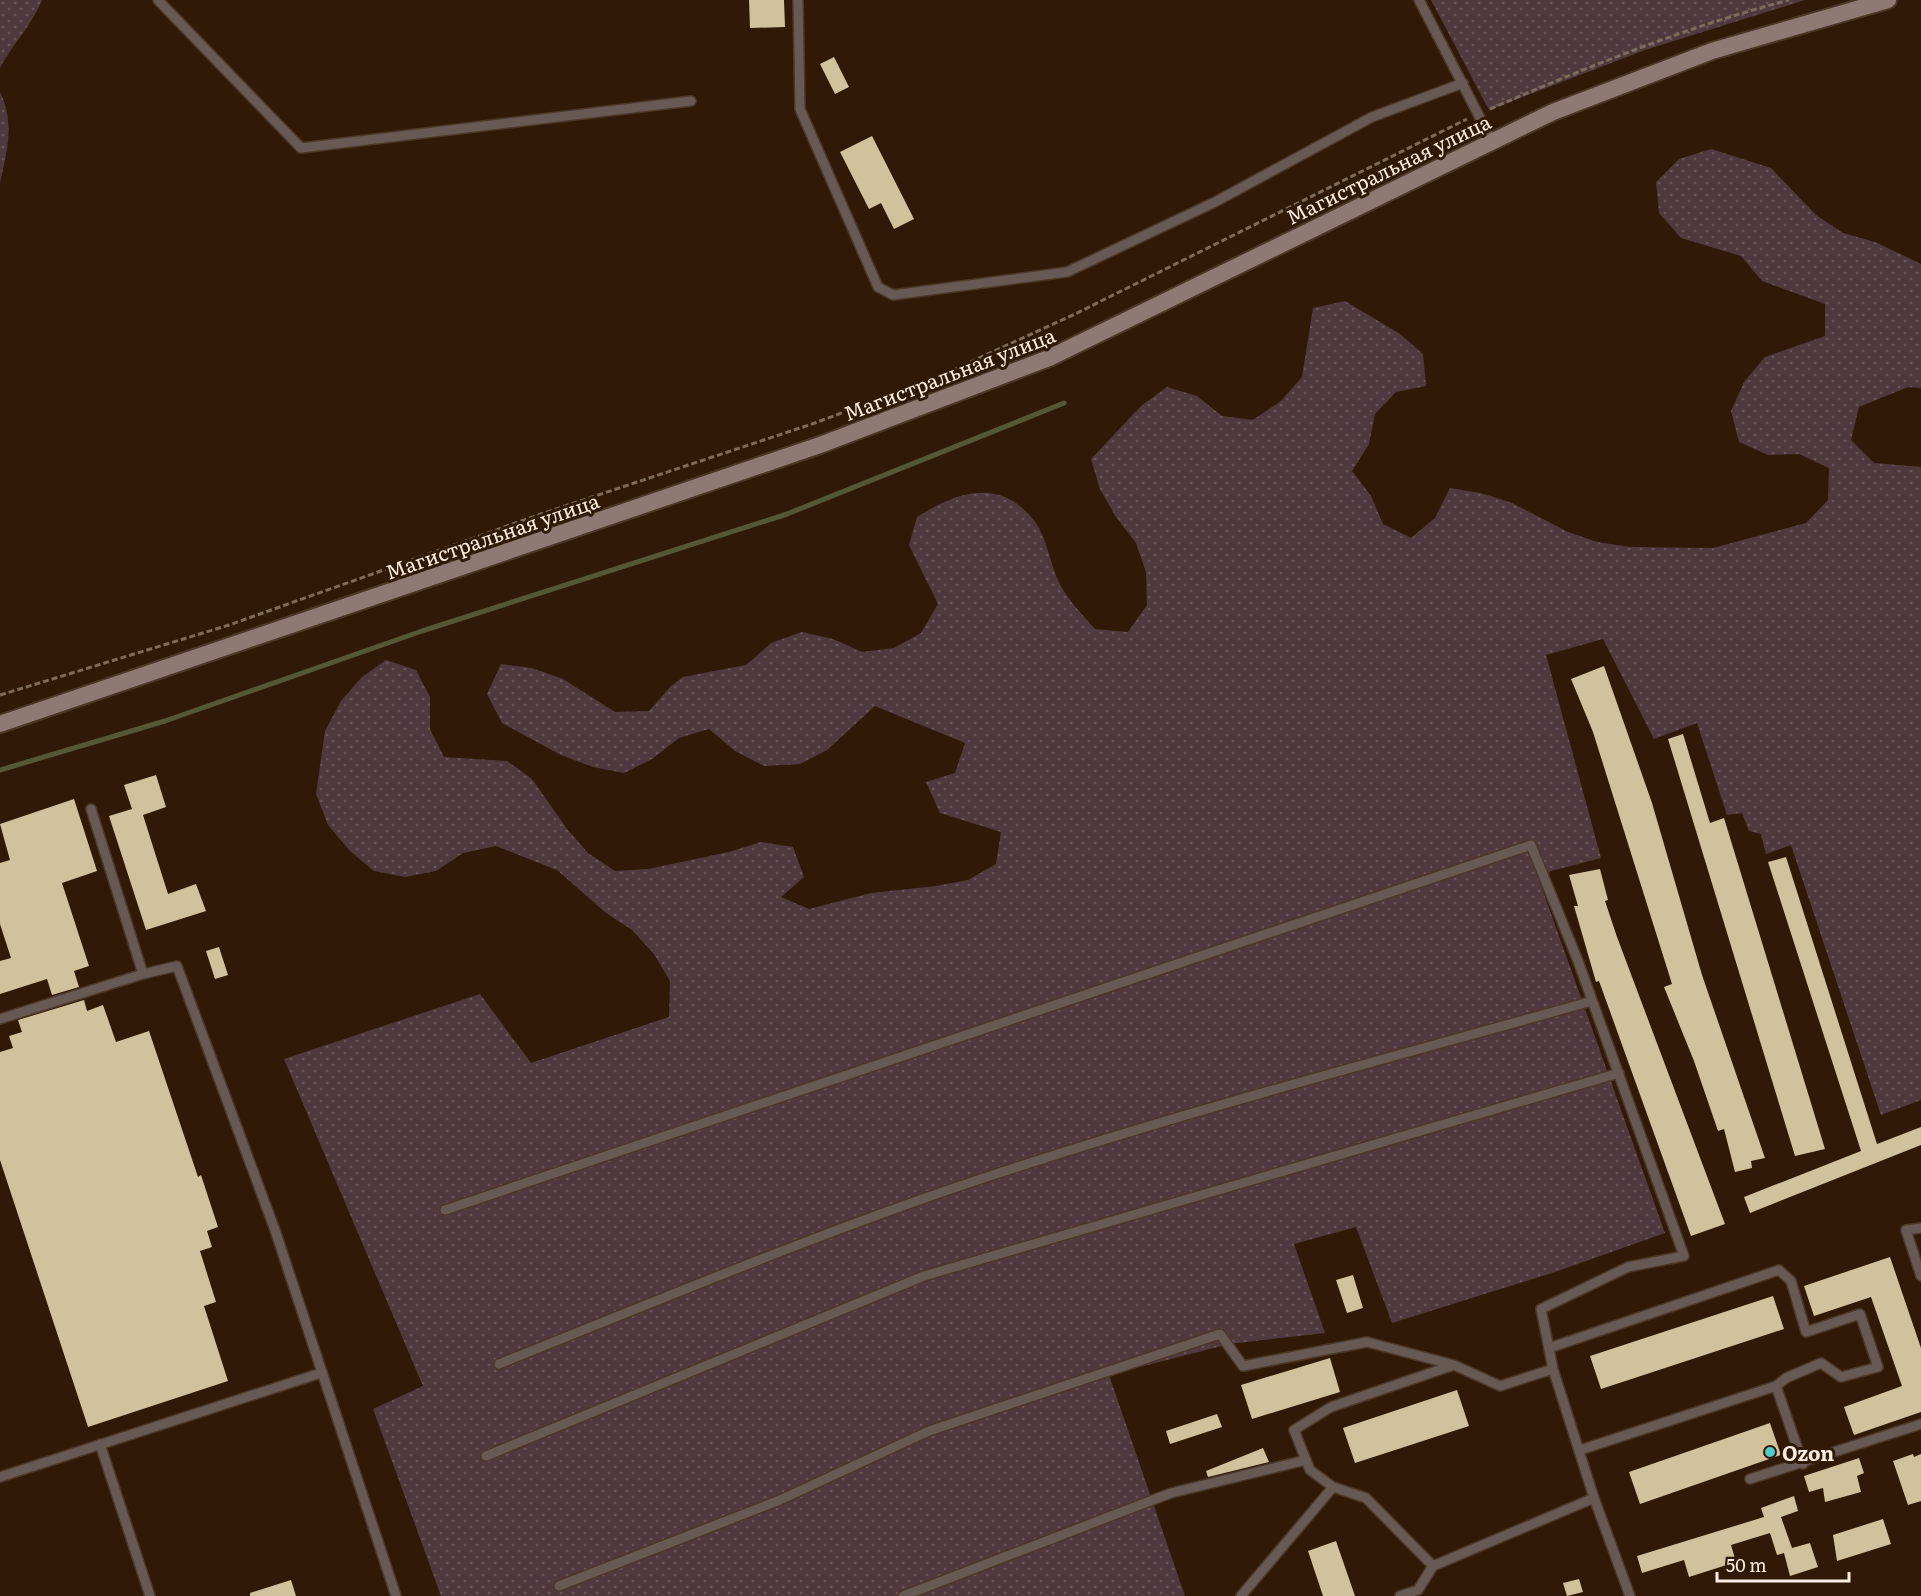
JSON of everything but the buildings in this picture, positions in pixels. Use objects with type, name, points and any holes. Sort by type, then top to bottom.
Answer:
[{"type":"main road","name":"Магистральная улица","points":[[0,724],[820,445],[1001,377],[1049,358],[1553,112],[1712,51],[1888,0]]},
{"type":"lane","points":[[158,0],[301,148],[692,101]]},
{"type":"lane","points":[[798,0],[800,109],[878,287],[893,295],[1068,272],[1215,202],[1372,117],[1463,83]]},
{"type":"lane","points":[[1419,0],[1492,141]]},
{"type":"lane","points":[[91,809],[143,974]]},
{"type":"lane","points":[[445,1210],[1531,845],[1593,1001],[1684,1256],[1628,1267],[1541,1309],[1552,1369],[1594,1498],[1630,1596]]},
{"type":"lane","points":[[0,1018],[143,974],[177,966],[275,1230],[396,1596]]},
{"type":"lane","points":[[499,1364],[802,1243],[1007,1170],[1254,1096],[1593,1001]]},
{"type":"lane","points":[[486,1456],[924,1276],[1619,1073]]},
{"type":"lane","points":[[1921,1228],[1906,1230],[1921,1276]]},
{"type":"lane","points":[[1549,1348],[1779,1270],[1791,1281],[1806,1332],[1860,1314],[1878,1367],[1841,1377],[1821,1364],[1786,1378],[1776,1386],[1580,1450]]},
{"type":"lane","points":[[559,1586],[780,1500],[929,1431],[1220,1334],[1243,1366],[1367,1341],[1454,1365],[1500,1386],[1552,1369]]},
{"type":"lane","points":[[1433,1566],[1366,1498],[1333,1487],[1310,1470],[1294,1430],[1331,1407],[1454,1365]]},
{"type":"lane","points":[[0,1477],[321,1373]]},
{"type":"lane","points":[[1776,1386],[1803,1464]]},
{"type":"lane","points":[[1750,1479],[1803,1464],[1921,1424]]},
{"type":"lane","points":[[100,1444],[150,1596]]},
{"type":"lane","points":[[903,1596],[1171,1493],[1306,1460]]},
{"type":"lane","points":[[1241,1596],[1333,1487]]},
{"type":"lane","points":[[1400,1596],[1418,1590],[1433,1566],[1594,1498]]},
{"type":"path","points":[[0,695],[229,625],[541,514],[812,424],[933,379],[1086,309],[1478,114],[1613,57],[1789,0]]},
{"type":"shaded area","points":[[0,0],[42,0],[0,68]]},
{"type":"shaded area","points":[[1431,0],[1805,0],[1645,50],[1489,110]]},
{"type":"shaded area","points":[[0,92],[5,103],[8,137],[0,183]]},
{"type":"shaded area","points":[[1711,149],[1771,168],[1816,215],[1843,233],[1875,242],[1921,264],[1921,388],[1908,387],[1859,407],[1851,440],[1874,463],[1921,467],[1921,1100],[1881,1115],[1791,845],[1766,854],[1761,834],[1749,831],[1742,813],[1727,815],[1697,723],[1654,739],[1603,639],[1546,655],[1601,858],[1551,871],[1539,880],[1665,1233],[1555,1272],[1392,1323],[1356,1227],[1294,1244],[1325,1333],[1229,1344],[1109,1375],[1185,1596],[441,1596],[373,1409],[423,1386],[284,1059],[480,994],[531,1063],[669,1017],[670,981],[654,954],[632,930],[606,913],[557,870],[496,846],[463,853],[436,871],[405,877],[374,871],[350,851],[328,825],[316,794],[325,731],[341,701],[361,678],[386,660],[416,670],[430,697],[430,729],[444,757],[507,761],[532,779],[567,829],[588,853],[615,871],[648,869],[729,852],[761,842],[793,847],[804,877],[781,897],[809,909],[871,893],[968,880],[996,864],[1001,832],[940,813],[926,782],[955,773],[965,743],[875,706],[827,750],[800,764],[764,766],[735,751],[709,729],[679,738],[652,759],[624,773],[593,767],[561,755],[502,723],[487,694],[501,664],[532,668],[563,679],[615,712],[649,711],[671,686],[683,677],[746,665],[771,643],[802,632],[833,639],[862,652],[894,648],[921,633],[938,604],[909,545],[917,517],[946,501],[976,493],[991,493],[1005,497],[1019,505],[1037,524],[1060,585],[1074,605],[1095,629],[1128,632],[1147,605],[1146,572],[1136,543],[1116,517],[1100,489],[1091,459],[1141,406],[1167,387],[1197,396],[1222,416],[1253,420],[1281,401],[1302,377],[1313,308],[1345,301],[1400,334],[1423,354],[1426,386],[1396,392],[1375,414],[1369,444],[1352,471],[1371,496],[1383,524],[1411,538],[1435,518],[1450,488],[1481,493],[1512,503],[1568,532],[1597,542],[1630,547],[1713,548],[1806,523],[1828,500],[1829,468],[1799,454],[1768,455],[1739,442],[1731,411],[1744,382],[1765,357],[1825,336],[1825,304],[1762,281],[1741,256],[1681,238],[1659,213],[1656,182],[1679,159]]},
{"type":"waterway","points":[[0,770],[165,721],[422,631],[787,514],[1064,403]]},
{"type":"place","name":"Ozon","points":[[1770,1452]]}]
